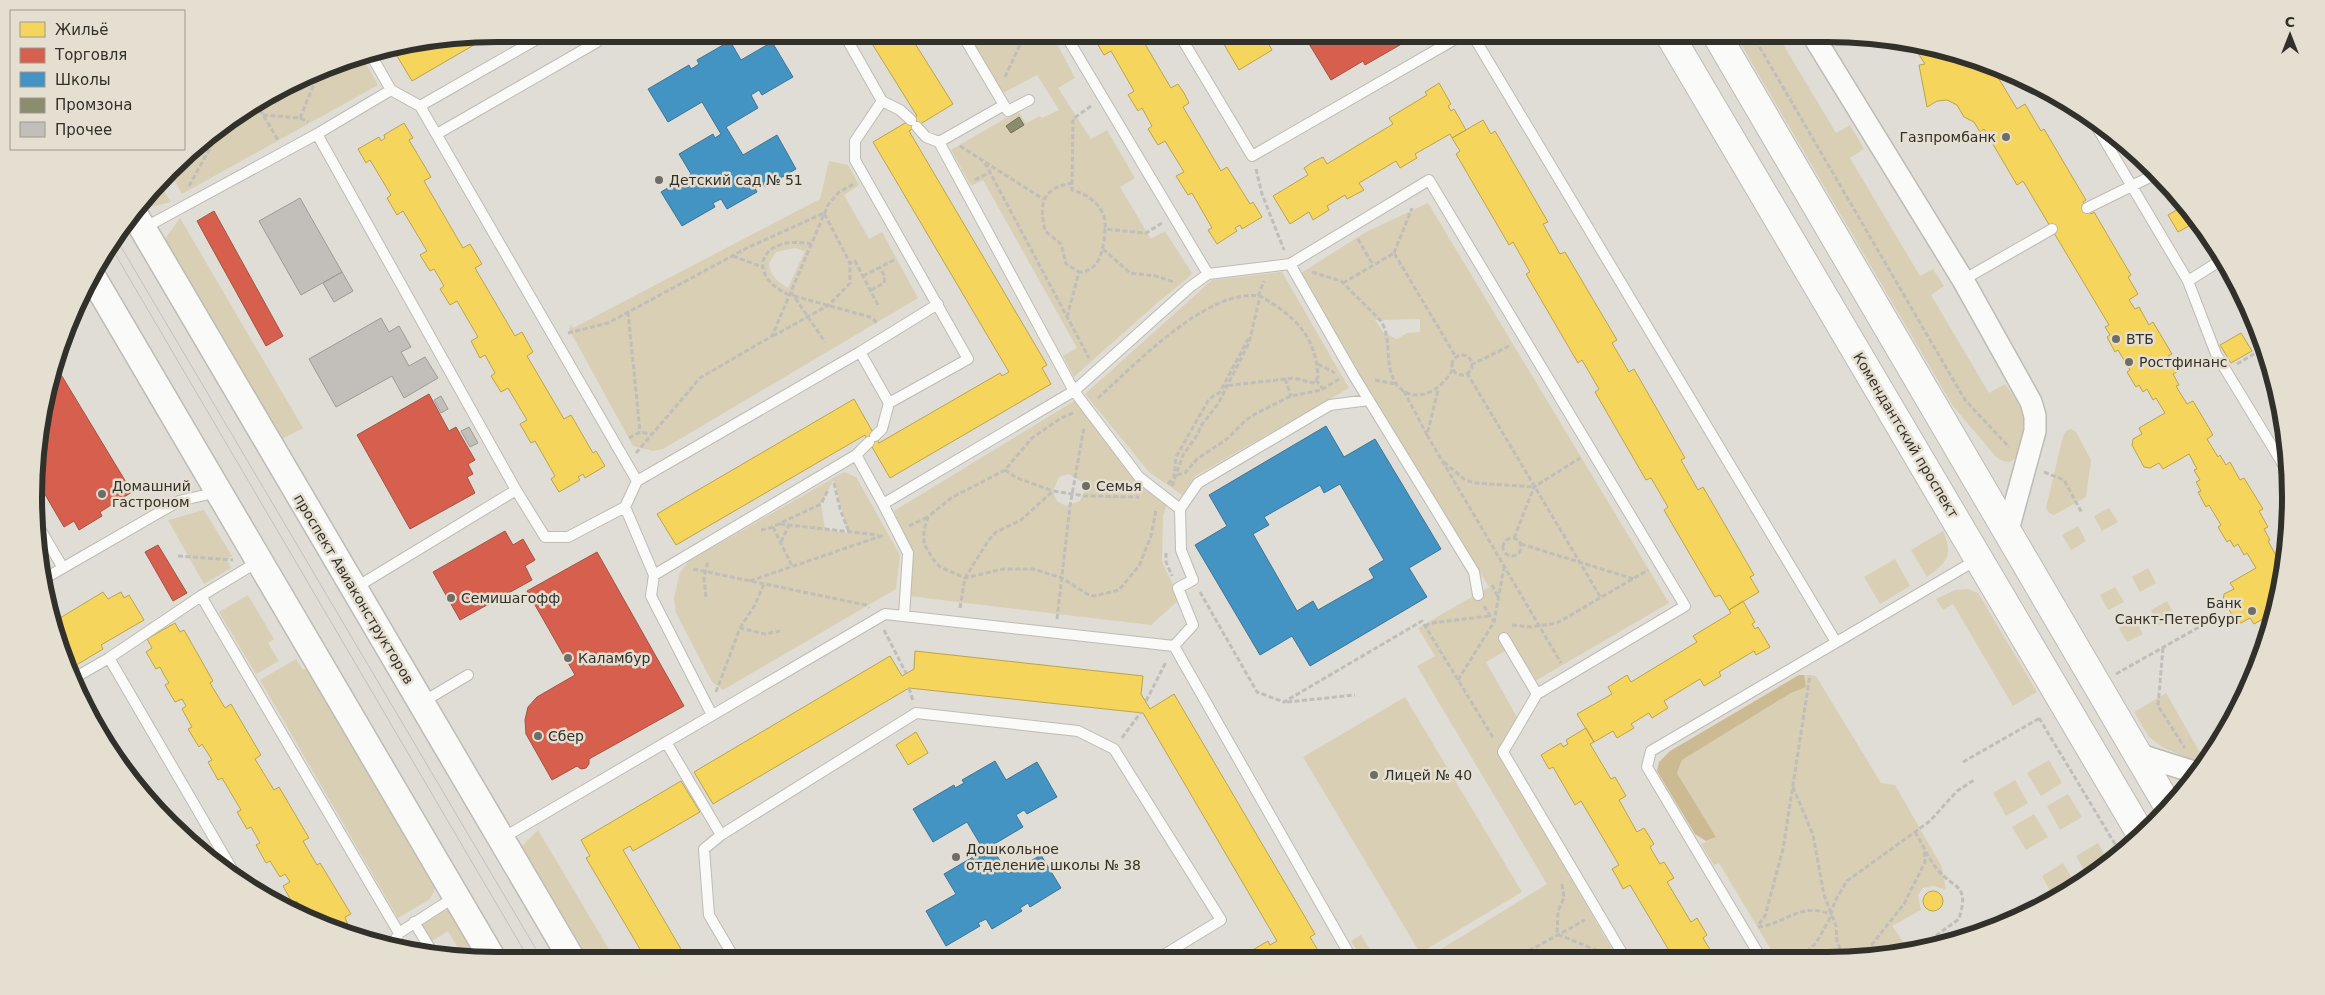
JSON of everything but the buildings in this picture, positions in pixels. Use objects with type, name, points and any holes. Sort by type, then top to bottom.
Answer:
[{"type":"main road","name":"Комендантский проспект","points":[[1674,42],[2138,830]]},
{"type":"main road","points":[[1721,42],[2166,802]]},
{"type":"street","points":[[1817,42],[1963,280],[2031,402],[2035,416],[2035,431],[2008,530]]},
{"type":"street","name":"проспект Авиаконструкторов","points":[[139,222],[568,952]]},
{"type":"street","points":[[96,283],[219,492],[250,560],[489,952]]},
{"type":"street","points":[[2137,754],[2190,771]]},
{"type":"lane","points":[[420,106],[532,42]]},
{"type":"lane","points":[[437,134],[597,42]]},
{"type":"lane","points":[[849,42],[882,101],[900,110],[926,137],[942,140],[1004,105]]},
{"type":"lane","points":[[967,42],[1008,111],[1029,100]]},
{"type":"lane","points":[[1070,42],[1208,274]]},
{"type":"lane","points":[[1184,42],[1252,156],[1450,42]]},
{"type":"lane","points":[[1477,42],[1836,642]]},
{"type":"lane","points":[[374,60],[390,90],[420,106],[637,481]]},
{"type":"lane","points":[[139,222],[284,152],[390,90]]},
{"type":"lane","points":[[882,101],[854,141],[855,160],[968,359],[889,403]]},
{"type":"lane","points":[[317,134],[544,537],[568,537],[624,507],[637,481],[860,352],[938,304]]},
{"type":"lane","points":[[2102,135],[2188,281],[2216,354],[2281,462]]},
{"type":"lane","points":[[942,140],[1074,391],[1140,477],[1180,509]]},
{"type":"lane","points":[[2087,208],[2150,177]]},
{"type":"lane","points":[[883,504],[1074,391],[1095,370],[1190,287],[1208,274],[1290,264],[1429,180],[1685,606],[1536,694],[1502,752],[1621,952]]},
{"type":"lane","points":[[1963,280],[2052,229]]},
{"type":"lane","points":[[2188,281],[2218,263]]},
{"type":"lane","points":[[1290,264],[1369,400],[1474,572],[1478,595]]},
{"type":"lane","points":[[654,575],[856,455],[882,429],[889,403],[860,352]]},
{"type":"lane","points":[[1174,646],[1193,625],[1178,588],[1193,580],[1181,550],[1180,509],[1198,483],[1330,405],[1369,400]]},
{"type":"lane","points":[[856,455],[908,553],[904,616]]},
{"type":"lane","points":[[354,588],[516,490]]},
{"type":"lane","points":[[49,576],[179,501],[219,492]]},
{"type":"lane","points":[[624,507],[654,575],[651,596],[712,715]]},
{"type":"lane","points":[[44,535],[63,568]]},
{"type":"lane","points":[[1758,952],[1647,767],[1651,751],[1979,558]]},
{"type":"lane","points":[[79,676],[109,658],[201,596],[250,560]]},
{"type":"lane","points":[[201,596],[398,933]]},
{"type":"lane","points":[[501,839],[885,614],[1174,646]]},
{"type":"lane","points":[[1504,638],[1536,694]]},
{"type":"lane","points":[[1174,646],[1348,952]]},
{"type":"lane","points":[[109,658],[229,864]]},
{"type":"lane","points":[[421,703],[468,675]]},
{"type":"lane","points":[[731,952],[709,915],[704,849],[721,835],[916,713],[1078,731],[1114,749],[1221,920],[1168,952]]},
{"type":"lane","points":[[666,742],[721,835]]},
{"type":"lane","points":[[395,941],[398,933],[456,896]]},
{"type":"lane","points":[[414,922],[430,948]]},
{"type":"path","points":[[997,94],[1021,42]]},
{"type":"path","points":[[1757,42],[1965,400],[2026,464],[2064,480],[2082,513]]},
{"type":"path","points":[[300,118],[315,81]]},
{"type":"path","points":[[1043,199],[1045,231],[1061,244],[1066,264],[1079,272],[1090,269],[1098,261],[1103,248],[1106,222],[1102,211],[1086,195],[1072,190],[1074,119],[1103,97]]},
{"type":"path","points":[[260,110],[284,152]]},
{"type":"path","points":[[263,115],[300,118],[309,123],[317,134]]},
{"type":"path","points":[[942,140],[985,163],[1043,199]]},
{"type":"path","points":[[187,189],[212,143]]},
{"type":"path","points":[[1252,156],[1262,194],[1290,264]]},
{"type":"path","points":[[985,163],[1095,370]]},
{"type":"path","points":[[969,183],[990,172]]},
{"type":"path","points":[[772,336],[824,213],[839,192],[865,178]]},
{"type":"path","points":[[1043,199],[1055,188],[1073,183]]},
{"type":"path","points":[[1343,283],[1394,253],[1413,210]]},
{"type":"path","points":[[571,332],[608,323],[733,256],[824,213]]},
{"type":"path","points":[[638,450],[693,384],[729,358],[829,305],[850,283],[850,263],[824,213]]},
{"type":"path","points":[[1105,229],[1146,233]]},
{"type":"path","points":[[1357,238],[1374,265]]},
{"type":"path","points":[[762,267],[767,252],[776,244],[786,242],[811,244]]},
{"type":"path","points":[[1103,248],[1130,273],[1156,276],[1190,287]]},
{"type":"path","points":[[1394,253],[1456,356]]},
{"type":"path","points":[[733,256],[762,267],[776,287],[794,296],[870,317],[878,322]]},
{"type":"path","points":[[863,276],[898,259]]},
{"type":"path","points":[[850,263],[854,261],[878,305]]},
{"type":"path","points":[[931,515],[924,530],[926,550],[940,567],[965,578],[1013,568],[1033,569],[1062,578],[1087,594],[1094,596],[1118,590],[1139,566],[1151,536],[1157,506],[1171,487],[1184,455],[1198,434],[1200,427],[1218,404],[1225,386],[1249,344],[1259,296],[1270,267]]},
{"type":"path","points":[[871,290],[884,283],[885,277],[880,268]]},
{"type":"path","points":[[1307,270],[1343,283],[1377,316],[1385,327],[1391,368],[1396,384],[1404,391],[1442,461],[1568,675]]},
{"type":"path","points":[[1067,318],[1079,272]]},
{"type":"path","points":[[750,581],[898,531],[931,515],[951,498],[1005,470],[1032,438],[1061,418],[1087,407],[1169,332],[1192,317],[1224,302],[1252,295],[1259,296],[1301,324],[1318,364],[1318,377],[1313,383],[1294,378],[1225,386],[1220,392],[1209,399],[1176,456],[1174,477],[1168,485],[1171,487]]},
{"type":"path","points":[[794,296],[825,342]]},
{"type":"path","points":[[628,312],[640,432]]},
{"type":"path","points":[[1467,373],[1471,365],[1512,345]]},
{"type":"path","points":[[2226,370],[2258,351]]},
{"type":"path","points":[[1427,435],[1438,390],[1449,378],[1453,368],[1452,362],[1456,356],[1462,355],[1468,357],[1471,365]]},
{"type":"path","points":[[1453,368],[1460,374],[1467,373]]},
{"type":"path","points":[[1467,373],[1601,598]]},
{"type":"path","points":[[1177,475],[1185,472],[1197,459],[1227,439],[1246,420],[1291,396],[1323,389],[1341,377]]},
{"type":"path","points":[[1285,379],[1291,396]]},
{"type":"path","points":[[1316,380],[1323,389]]},
{"type":"path","points":[[1404,391],[1420,395],[1438,390]]},
{"type":"path","points":[[1058,615],[1072,494],[1087,407]]},
{"type":"path","points":[[631,438],[640,432],[651,434]]},
{"type":"path","points":[[1442,461],[1464,480],[1476,483],[1534,487],[1570,465]]},
{"type":"path","points":[[1005,470],[1017,478],[1053,491],[1085,496],[1160,499],[1163,496]]},
{"type":"path","points":[[755,530],[773,527],[821,504],[834,478],[840,509],[850,533]]},
{"type":"path","points":[[1514,538],[1534,487]]},
{"type":"path","points":[[960,602],[965,578],[996,532],[1021,520],[1053,491]]},
{"type":"path","points":[[779,524],[881,536]]},
{"type":"path","points":[[781,542],[789,525]]},
{"type":"path","points":[[773,527],[792,566]]},
{"type":"path","points":[[1514,538],[1521,544],[1634,579]]},
{"type":"path","points":[[1514,538],[1505,541],[1503,547],[1505,552],[1510,556],[1516,556],[1520,552],[1521,544]]},
{"type":"path","points":[[1498,556],[1505,552]]},
{"type":"path","points":[[178,556],[250,560]]},
{"type":"path","points":[[706,597],[705,572],[709,558]]},
{"type":"path","points":[[684,567],[866,605],[878,619],[904,666],[906,674]]},
{"type":"path","points":[[1458,680],[1494,622],[1504,567]]},
{"type":"path","points":[[1508,625],[1540,626],[1557,623],[1648,570]]},
{"type":"path","points":[[1193,580],[1257,692],[1284,702],[1355,695]]},
{"type":"path","points":[[718,686],[740,628],[755,605],[764,584]]},
{"type":"path","points":[[1478,595],[1504,638]]},
{"type":"path","points":[[1425,626],[1431,623],[1490,616]]},
{"type":"path","points":[[1284,702],[1422,621],[1502,752]]},
{"type":"path","points":[[1494,622],[1502,624]]},
{"type":"path","points":[[2112,677],[2208,622]]},
{"type":"path","points":[[740,628],[765,634],[780,631]]},
{"type":"path","points":[[1146,701],[1174,646]]},
{"type":"path","points":[[2163,648],[2158,706],[2190,755],[2193,767]]},
{"type":"path","points":[[1806,660],[1810,672],[1809,684],[1783,849],[1764,916],[1757,927],[1770,925],[1783,917],[1799,912],[1818,911],[1831,914]]},
{"type":"path","points":[[1114,749],[1141,712]]},
{"type":"path","points":[[1963,762],[2046,715]]},
{"type":"path","points":[[2039,718],[2117,848]]},
{"type":"path","points":[[1807,952],[1816,943],[1831,914],[1835,901],[1847,882],[1900,845],[1930,821],[1957,791],[1974,780]]},
{"type":"path","points":[[1792,786],[1812,835],[1824,895],[1836,926],[1837,941],[1842,952]]},
{"type":"path","points":[[1915,832],[1936,868],[1960,887],[1962,900],[1959,919],[1932,940]]},
{"type":"path","points":[[1867,951],[1904,904],[1922,868],[1924,847]]},
{"type":"path","points":[[1557,934],[1558,911],[1564,898],[1563,886],[1559,877]]},
{"type":"path","points":[[1528,951],[1593,916]]},
{"type":"path","points":[[1557,934],[1601,952]]},
{"type":"path","points":[[1528,951],[1539,952]]},
{"type":"shaded area","points":[[974,42],[1056,42],[1075,78],[1058,88],[1091,139],[1107,130],[1135,178],[1120,187],[1151,239],[1165,231],[1192,273],[1074,377],[1063,356],[1077,348],[983,180],[971,186],[951,150],[1018,111],[1026,123],[1059,110],[1037,75],[1003,93]]},
{"type":"shaded area","points":[[1740,42],[1782,42],[1836,133],[1850,125],[1864,149],[1850,158],[1920,276],[1933,269],[1944,286],[1931,295],[1989,393],[2005,384],[2021,409],[2025,421],[2024,430],[2014,460],[2007,462],[1996,457],[1953,406]]},
{"type":"shaded area","points":[[366,62],[378,85],[182,194],[173,179],[197,155],[245,119],[296,89],[323,77]]},
{"type":"shaded area","points":[[829,161],[848,165],[859,185],[844,195],[869,239],[882,232],[918,298],[663,449],[653,451],[633,446],[569,329],[571,324],[573,328],[820,199]],"holes":[[[795,248],[805,251],[788,288],[775,278],[769,263],[776,252]]]},
{"type":"shaded area","points":[[163,189],[171,202],[147,208]]},
{"type":"shaded area","points":[[1428,203],[1669,603],[1530,684],[1510,648],[1486,662],[1518,719],[1499,754],[1614,952],[1436,952],[1547,884],[1417,666],[1435,656],[1418,628],[1489,587],[1353,366],[1301,273],[1366,232]],"holes":[[[1420,319],[1420,332],[1407,333],[1397,339],[1384,333],[1375,320]]]},
{"type":"shaded area","points":[[180,218],[303,428],[282,439],[165,239]]},
{"type":"shaded area","points":[[1282,272],[1349,388],[1195,476],[1182,495],[1149,472],[1085,394],[1212,280]]},
{"type":"shaded area","points":[[1076,400],[1167,503],[1163,517],[1162,562],[1180,599],[1151,625],[908,596],[912,552],[894,511]],"holes":[[[1069,474],[1082,482],[1084,492],[1080,501],[1066,506],[1057,501],[1053,491],[1059,477]]]},
{"type":"shaded area","points":[[2071,429],[2076,432],[2091,460],[2086,497],[2054,515],[2049,513],[2046,508],[2063,436],[2066,431]]},
{"type":"shaded area","points":[[844,472],[856,477],[900,555],[896,589],[723,690],[712,682],[676,613],[674,598],[680,572],[689,561]],"holes":[[[834,481],[848,533],[825,529],[821,504]]]},
{"type":"shaded area","points":[[2109,508],[2118,522],[2102,531],[2094,516]]},
{"type":"shaded area","points":[[204,510],[232,556],[227,560],[231,568],[204,584],[168,520]]},
{"type":"shaded area","points":[[2078,526],[2086,541],[2071,550],[2062,535]]},
{"type":"shaded area","points":[[1943,531],[1948,553],[1943,563],[1927,577],[1911,550]]},
{"type":"shaded area","points":[[1895,559],[1910,586],[1880,604],[1864,577]]},
{"type":"shaded area","points":[[2148,568],[2156,583],[2140,592],[2132,577]]},
{"type":"shaded area","points":[[2115,587],[2124,602],[2108,610],[2100,595]]},
{"type":"shaded area","points":[[1968,589],[1978,593],[2037,692],[2013,706],[1953,604],[1943,610],[1936,599],[1955,590]]},
{"type":"shaded area","points":[[248,595],[274,639],[268,643],[279,661],[256,674],[219,612]]},
{"type":"shaded area","points":[[2167,601],[2175,616],[2159,625],[2151,610]]},
{"type":"shaded area","points":[[2135,619],[2143,634],[2127,642],[2119,628]]},
{"type":"shaded area","points":[[296,659],[303,670],[311,665],[438,883],[430,899],[398,918],[260,680]]},
{"type":"shaded area","points":[[1799,675],[1804,675],[1806,687],[1791,693],[1682,760],[1677,773],[1716,837],[1706,841],[1695,834],[1657,771],[1659,762],[1670,751]]},
{"type":"shaded area","points":[[1804,675],[1816,676],[1881,783],[1895,785],[1942,867],[1946,890],[1934,886],[1923,888],[1918,895],[1921,910],[1892,926],[1906,946],[1857,952],[1772,952],[1719,863],[1714,865],[1701,844],[1716,837],[1677,773],[1682,760],[1791,693],[1806,687]]},
{"type":"shaded area","points":[[2166,693],[2202,756],[2197,762],[2162,747],[2149,737],[2134,712]]},
{"type":"shaded area","points":[[1405,697],[1522,892],[1419,952],[1303,757]]},
{"type":"shaded area","points":[[2049,760],[2062,783],[2041,796],[2027,773]]},
{"type":"shaded area","points":[[2015,780],[2028,803],[2006,816],[1993,793]]},
{"type":"shaded area","points":[[2068,794],[2082,817],[2060,830],[2047,806]]},
{"type":"shaded area","points":[[2034,814],[2048,837],[2026,850],[2012,827]]},
{"type":"shaded area","points":[[538,830],[611,952],[585,952],[522,846]]},
{"type":"shaded area","points":[[2098,843],[2106,857],[2085,872],[2076,856]]},
{"type":"shaded area","points":[[2063,863],[2073,880],[2052,894],[2042,876]]},
{"type":"shaded area","points":[[453,909],[478,952],[460,951],[448,931],[432,941],[422,927],[423,922],[436,913]]},
{"type":"shaded area","points":[[1361,935],[1372,952],[1358,952],[1351,941]]},
{"type":"tram line","points":[[120,244],[538,952]]},
{"type":"tram line","points":[[114,252],[525,952]]},
{"type":"place","name":"Газпромбанк","points":[[2006,137]]},
{"type":"place","name":"Детский сад № 51","points":[[659,180]]},
{"type":"place","name":"ВТБ","points":[[2116,339]]},
{"type":"place","name":"Ростфинанс","points":[[2129,362]]},
{"type":"place","name":"Семья","points":[[1086,486]]},
{"type":"place","name":"Домашний гастроном","points":[[102,494]]},
{"type":"place","name":"Семишагофф","points":[[451,598]]},
{"type":"place","name":"Банк Санкт-Петербург","points":[[2252,611]]},
{"type":"place","name":"Каламбур","points":[[568,658]]},
{"type":"place","name":"Сбер","points":[[538,736]]},
{"type":"place","name":"Лицей № 40","points":[[1374,775]]},
{"type":"place","name":"Дошкольное отделение школы № 38","points":[[956,857]]}]
